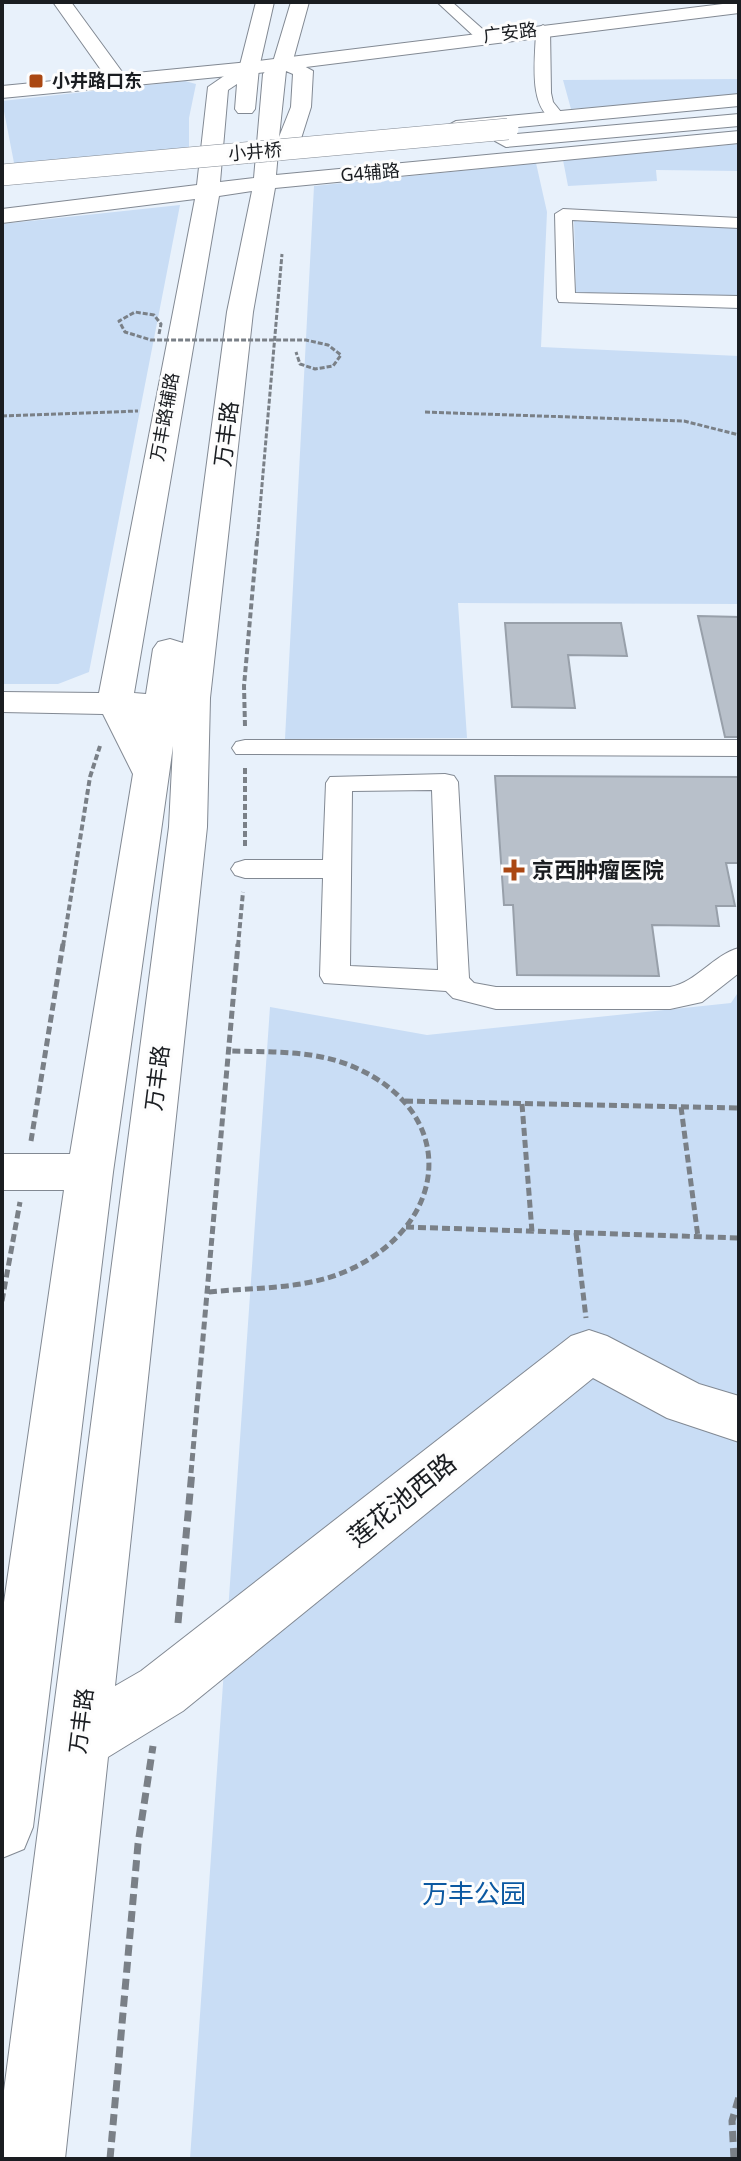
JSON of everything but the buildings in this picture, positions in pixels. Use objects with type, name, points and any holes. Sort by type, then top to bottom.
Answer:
[{"type":"main road","points":[[62,2],[118,80]]},
{"type":"main road","points":[[2,92],[249,68],[265,2]]},
{"type":"main road","name":"万丰路","points":[[2,1827],[90,1172],[248,170],[273,74],[282,63],[300,2]]},
{"type":"main road","name":"广安路","points":[[249,68],[482,36],[739,7]]},
{"type":"main road","points":[[256,35],[291,37]]},
{"type":"main road","points":[[282,63],[303,71],[301,107],[291,140]]},
{"type":"main road","name":"万丰路辅路","points":[[115,703],[248,170],[215,143],[212,121],[218,87],[249,68]]},
{"type":"main road","points":[[248,170],[291,140],[323,140],[739,100]]},
{"type":"main road","points":[[507,135],[739,109]]},
{"type":"main road","points":[[507,135],[739,120]]},
{"type":"main road","name":"小井桥","points":[[2,175],[507,135]]},
{"type":"main road","name":"小井桥","points":[[2,187],[507,135]]},
{"type":"main road","name":"G4辅路","points":[[9,215],[248,170],[348,175],[739,137]]},
{"type":"main road","points":[[323,140],[315,150],[316,164],[326,171],[348,175]]},
{"type":"main road","points":[[2,162],[9,215]]},
{"type":"main road","name":"万丰路","points":[[30,2159],[188,827],[193,698],[240,312],[248,170]]},
{"type":"main road","points":[[2,702],[162,704]]},
{"type":"main road","points":[[115,703],[151,774]]},
{"type":"main road","points":[[14,1172],[90,1172]]},
{"type":"main road","points":[[589,1351],[685,1402],[739,1419]]},
{"type":"main road","name":"莲花池西路","points":[[79,1741],[162,1691],[589,1351]]},
{"type":"main road","points":[[2,1742],[23,1666]]},
{"type":"street","points":[[444,2],[482,36]]},
{"type":"street","points":[[543,29],[544,93],[546,103],[557,117]]},
{"type":"street","points":[[739,223],[563,214],[566,298],[739,302]]},
{"type":"street","points":[[245,748],[739,748]]},
{"type":"street","points":[[454,981],[335,976],[339,783],[445,782],[454,981],[464,991],[496,998],[670,998],[691,994],[739,958]]},
{"type":"street","points":[[245,869],[337,869]]},
{"type":"path","name":"万丰路","points":[[110,2159],[138,1844],[162,1691],[181,1610],[245,869],[244,686],[283,246]]},
{"type":"path","points":[[159,334],[161,324],[154,315],[135,312],[119,321],[125,332],[151,340],[306,340],[328,345],[341,355],[340,361],[333,366],[315,369],[297,363],[296,352]]},
{"type":"path","points":[[2,416],[143,411]]},
{"type":"path","points":[[425,412],[684,421],[739,435]]},
{"type":"path","points":[[2,1301],[14,1172],[90,777],[115,703]]},
{"type":"path","points":[[209,1292],[291,1287],[327,1279],[371,1260],[406,1227],[425,1198],[432,1165],[424,1126],[405,1101],[369,1074],[331,1059],[228,1051]]},
{"type":"path","points":[[405,1101],[739,1108]]},
{"type":"path","points":[[522,1104],[532,1232]]},
{"type":"path","points":[[681,1106],[698,1237]]},
{"type":"path","points":[[406,1227],[739,1238]]},
{"type":"path","points":[[576,1233],[589,1351]]},
{"type":"path","points":[[734,2159],[732,2121],[739,2097]]},
{"type":"green space","points":[[739,79],[739,95],[571,109],[563,80]]},
{"type":"green space","points":[[185,81],[196,84],[189,118],[189,153],[15,168],[2,101]]},
{"type":"green space","points":[[739,144],[739,171],[656,170],[657,181],[568,186],[563,160]]},
{"type":"green space","points":[[536,163],[547,212],[541,347],[739,356],[739,604],[458,603],[467,738],[285,739],[314,186]]},
{"type":"green space","points":[[180,205],[89,672],[58,684],[2,684],[2,224]]},
{"type":"green space","points":[[574,218],[739,226],[739,299],[576,294]]},
{"type":"green space","name":"万丰公园","points":[[739,991],[739,2159],[190,2159],[270,1007],[427,1035],[731,1003]]},
{"type":"place","name":"小井路口东","points":[[36,81]]},
{"type":"place","name":"京西肿瘤医院","points":[[514,870]]}]
